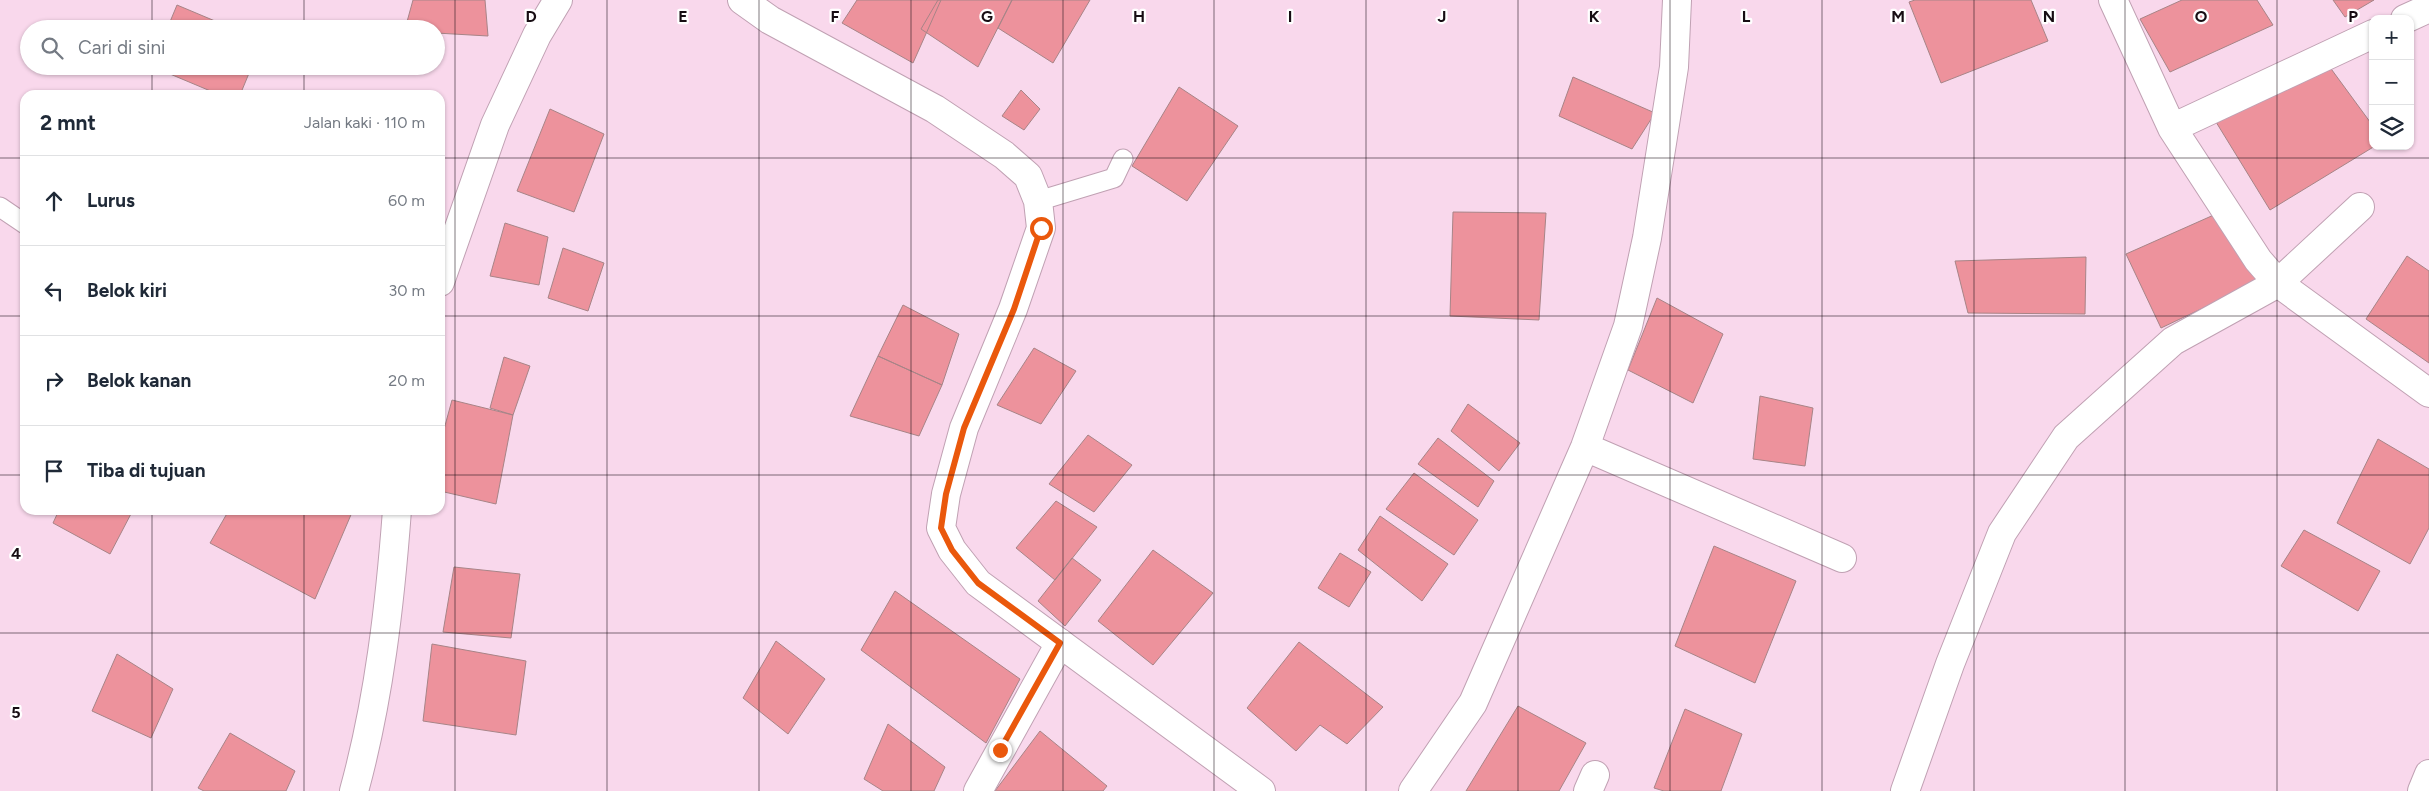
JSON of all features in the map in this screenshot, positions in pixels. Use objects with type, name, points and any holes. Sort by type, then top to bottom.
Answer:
[{"type":"street","points":[[445,268],[495,125],[538,35],[558,0]]},
{"type":"street","points":[[743,0],[770,20],[934,109],[1004,155],[1028,176],[1038,201],[1041,228],[1014,309],[964,428],[946,494],[941,528],[952,550],[978,583],[1261,791]]},
{"type":"street","points":[[1413,791],[1473,703],[1585,447],[1628,326],[1647,238],[1659,152],[1674,67],[1677,0]]},
{"type":"street","points":[[2114,0],[2172,128],[2258,260],[2278,283],[2429,393]]},
{"type":"street","points":[[2414,15],[2429,8]]},
{"type":"street","points":[[2172,128],[2369,36]]},
{"type":"street","points":[[1905,791],[1950,664],[2002,533],[2066,437],[2173,341],[2278,283],[2360,207]]},
{"type":"street","points":[[1585,447],[1842,558]]},
{"type":"street","points":[[354,791],[365,750],[391,592],[398,515]]},
{"type":"street","points":[[978,791],[1060,643]]},
{"type":"street","points":[[2422,791],[2429,774]]},
{"type":"lane","points":[[1038,201],[1114,178],[1123,159]]},
{"type":"lane","points":[[0,207],[20,221]]},
{"type":"building","points":[[413,0],[485,0],[488,36],[445,34],[445,20],[407,20]]},
{"type":"building","points":[[857,0],[941,0],[913,63],[842,23]]},
{"type":"building","points":[[938,0],[1012,0],[978,67],[921,29]]},
{"type":"building","points":[[1012,0],[1090,0],[1053,63],[998,28]]},
{"type":"building","points":[[1915,0],[2031,0],[2048,41],[1941,83],[1909,2]]},
{"type":"building","points":[[2182,0],[2257,0],[2273,25],[2170,72],[2140,19]]},
{"type":"building","points":[[2333,0],[2374,0],[2345,17]]},
{"type":"building","points":[[177,5],[213,20],[171,20]]},
{"type":"building","points":[[2329,66],[2369,121],[2369,150],[2270,210],[2216,122]]},
{"type":"building","points":[[172,75],[248,75],[242,90],[208,90]]},
{"type":"building","points":[[1573,77],[1655,113],[1632,149],[1559,116]]},
{"type":"building","points":[[1179,87],[1238,126],[1187,201],[1132,166]]},
{"type":"building","points":[[1021,90],[1040,109],[1024,130],[1002,116]]},
{"type":"building","points":[[550,109],[604,134],[574,212],[517,191]]},
{"type":"building","points":[[1453,212],[1546,213],[1539,320],[1450,316]]},
{"type":"building","points":[[2216,214],[2260,281],[2161,328],[2126,254]]},
{"type":"building","points":[[505,223],[548,237],[539,285],[490,276]]},
{"type":"building","points":[[563,248],[604,263],[588,311],[548,298]]},
{"type":"building","points":[[2407,256],[2429,271],[2429,363],[2366,319]]},
{"type":"building","points":[[2086,257],[2085,314],[1968,313],[1955,261]]},
{"type":"building","points":[[1657,298],[1723,334],[1693,403],[1628,370]]},
{"type":"building","points":[[903,305],[959,334],[942,385],[878,356]]},
{"type":"building","points":[[1034,348],[1076,371],[1041,424],[997,405]]},
{"type":"building","points":[[878,356],[942,385],[919,436],[850,416]]},
{"type":"building","points":[[504,357],[530,366],[513,415],[490,408]]},
{"type":"building","points":[[1760,396],[1813,408],[1805,466],[1753,459]]},
{"type":"building","points":[[452,400],[513,415],[496,504],[445,492],[445,426]]},
{"type":"building","points":[[1468,404],[1520,443],[1499,471],[1451,431]]},
{"type":"building","points":[[1088,435],[1132,465],[1094,512],[1049,484]]},
{"type":"building","points":[[1438,438],[1494,481],[1478,507],[1418,464]]},
{"type":"building","points":[[2378,439],[2429,469],[2429,528],[2410,564],[2337,523]]},
{"type":"building","points":[[1414,473],[1478,520],[1454,555],[1386,509]]},
{"type":"building","points":[[1056,501],[1097,527],[1055,580],[1016,548]]},
{"type":"building","points":[[57,515],[130,515],[110,554],[53,523]]},
{"type":"building","points":[[226,515],[351,515],[315,599],[210,543]]},
{"type":"building","points":[[1380,516],[1448,564],[1422,601],[1358,550]]},
{"type":"building","points":[[2304,530],[2380,571],[2358,611],[2281,566]]},
{"type":"building","points":[[1714,546],[1796,581],[1755,683],[1675,646]]},
{"type":"building","points":[[1153,550],[1213,593],[1153,665],[1098,621]]},
{"type":"building","points":[[1340,553],[1371,572],[1349,607],[1318,588]]},
{"type":"building","points":[[1072,558],[1101,580],[1065,626],[1038,601]]},
{"type":"building","points":[[454,567],[520,574],[511,638],[443,632]]},
{"type":"building","points":[[895,591],[1020,679],[986,743],[861,650]]},
{"type":"building","points":[[776,641],[825,679],[788,734],[743,698]]},
{"type":"building","points":[[1299,642],[1383,707],[1347,744],[1320,725],[1296,751],[1247,708]]},
{"type":"building","points":[[432,644],[526,661],[516,735],[423,721]]},
{"type":"building","points":[[117,654],[173,689],[151,738],[92,711]]},
{"type":"building","points":[[1518,706],[1586,743],[1559,791],[1466,791]]},
{"type":"building","points":[[1685,709],[1742,734],[1721,791],[1664,791],[1654,788]]},
{"type":"building","points":[[888,724],[945,767],[934,791],[883,791],[864,779]]},
{"type":"building","points":[[1040,731],[1107,786],[1103,791],[995,791]]},
{"type":"building","points":[[230,733],[295,771],[286,791],[204,791],[198,788]]},
{"type":"route","points":[[1000,750],[1060,643],[978,583],[952,550],[941,528],[946,494],[964,428],[1014,309],[1041,228]]}]
